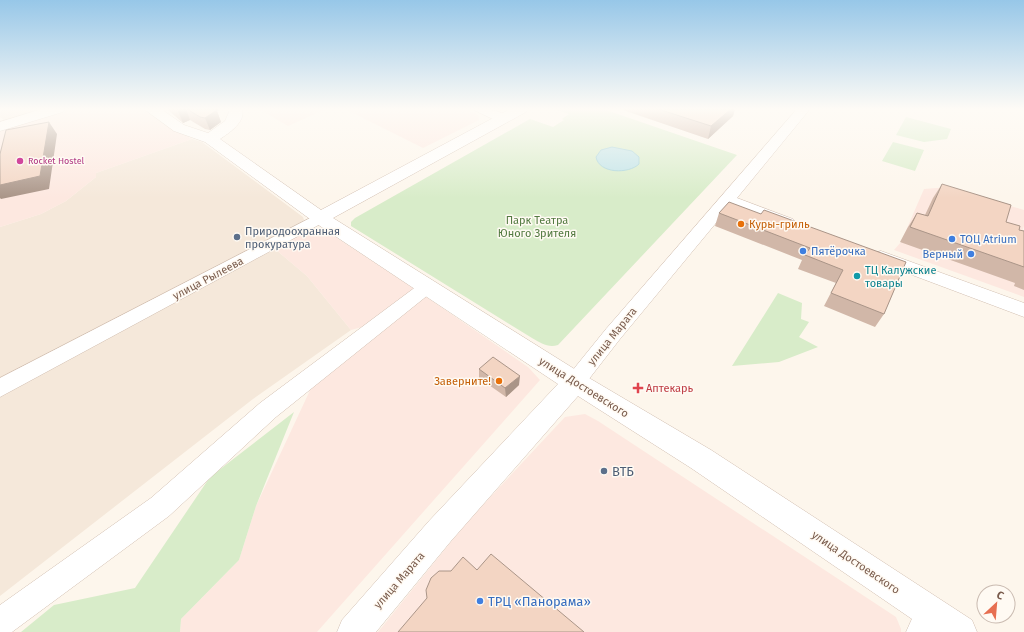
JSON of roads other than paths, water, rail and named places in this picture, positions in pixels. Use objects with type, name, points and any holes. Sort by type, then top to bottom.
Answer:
[{"type":"street","name":"улица Достоевского","points":[[211,138],[320,218],[575,382],[702,459],[925,621],[960,632]]},
{"type":"street","name":"улица Рылеева","points":[[0,388],[467,138]]},
{"type":"street","name":"улица Марата","points":[[354,632],[440,531],[575,382],[613,334],[779,138]]},
{"type":"street","points":[[727,200],[803,228]]},
{"type":"street","points":[[866,251],[1024,310]]},
{"type":"street","points":[[0,623],[160,507],[268,410],[427,287]]},
{"type":"water","points":[[612,147],[632,151],[639,157],[639,164],[628,170],[622,171],[615,171],[603,167],[598,163],[596,157],[601,150]]},
{"type":"place","name":"Rocket Hostel","points":[[20,161]]},
{"type":"place","name":"Куры-гриль","points":[[741,224]]},
{"type":"place","name":"Природоохранная прокуратура","points":[[237,237]]},
{"type":"place","name":"ТОЦ Atrium","points":[[952,239]]},
{"type":"place","name":"Пятёрочка","points":[[803,251]]},
{"type":"place","name":"Верный","points":[[971,254]]},
{"type":"place","name":"ТЦ Калужские товары","points":[[857,276]]},
{"type":"place","name":"Заверните!","points":[[499,381]]},
{"type":"place","name":"Аптекарь","points":[[638,388]]},
{"type":"place","name":"ВТБ","points":[[604,471]]},
{"type":"place","name":"ТРЦ «Панорама»","points":[[480,601]]},
{"type":"park label","name":"Парк Театра Юного Зрителя","points":[[537,226]]}]
